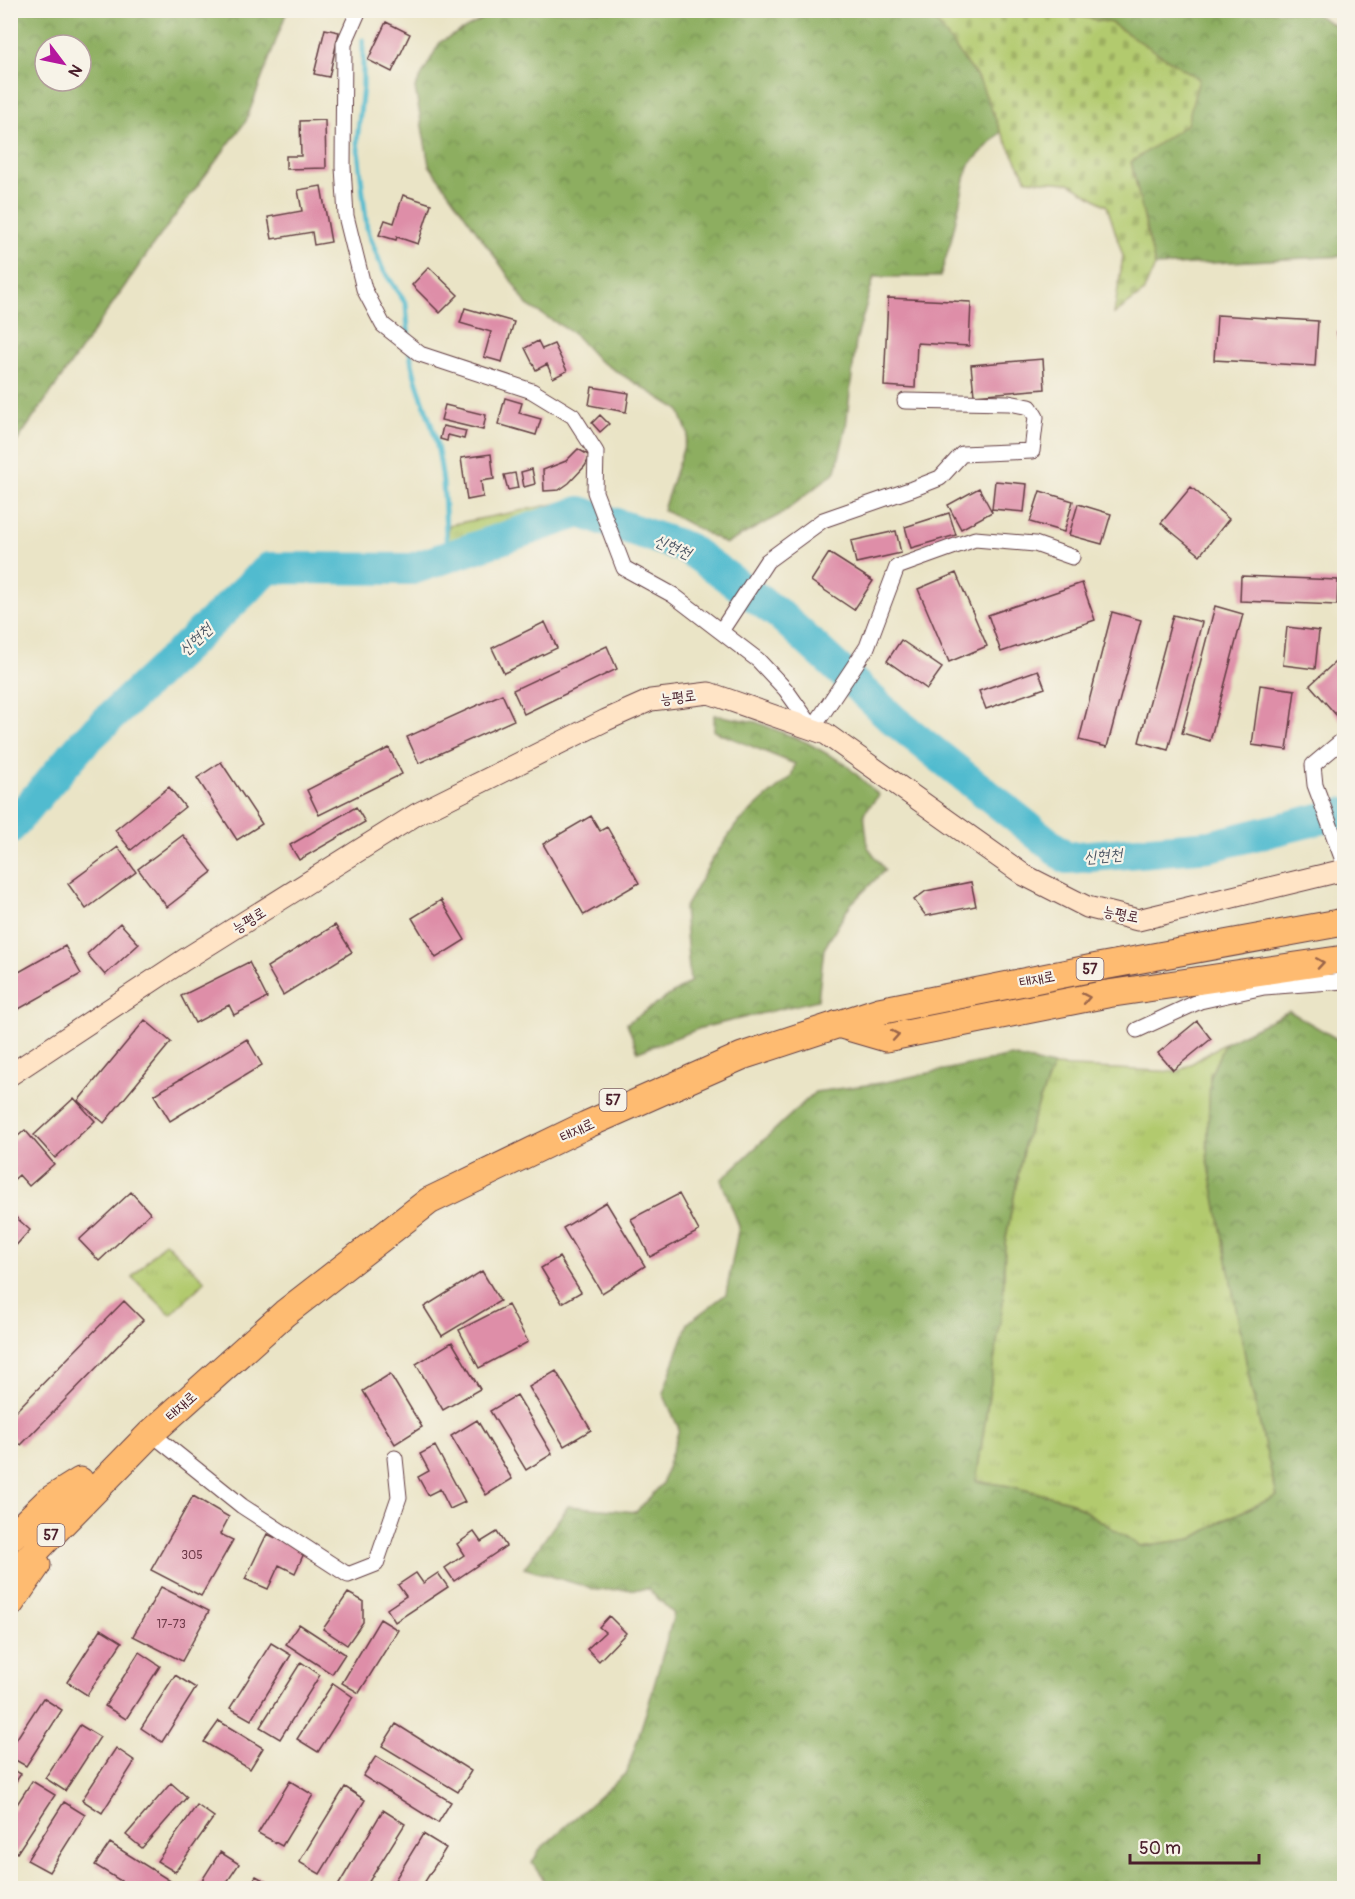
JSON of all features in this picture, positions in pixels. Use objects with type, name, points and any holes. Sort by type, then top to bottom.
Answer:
[{"type":"highway","name":"태재로","points":[[10,1577],[86,1487],[279,1304],[419,1190],[740,1041],[864,1003],[1087,952],[1344,906]]},
{"type":"highway","name":"태재로","points":[[10,1552],[33,1528],[151,1433],[285,1313],[429,1201],[586,1125],[741,1056],[879,1011],[1344,922]]},
{"type":"highway","points":[[838,1024],[886,1038],[1107,994],[1344,959]]},
{"type":"highway","points":[[10,1538],[48,1501],[86,1487]]},
{"type":"highway","points":[[10,1604],[86,1487]]},
{"type":"main road","name":"능평로","points":[[10,1076],[184,960],[417,814],[651,700],[710,693],[813,728],[856,754],[1024,875],[1087,907],[1117,915],[1138,920],[1344,870]]},
{"type":"street","points":[[358,10],[344,44],[343,167],[346,216],[364,289],[383,325],[420,354],[532,391],[573,416],[596,452],[595,492],[624,568],[673,595],[758,660],[786,690],[813,728],[867,646],[897,567],[975,539],[1035,544],[1072,557]]},
{"type":"street","points":[[721,631],[767,561],[823,520],[940,478],[962,454],[1032,452],[1036,417],[1030,407],[1009,403],[905,401]]},
{"type":"street","points":[[1344,739],[1312,765],[1315,785],[1344,863]]},
{"type":"street","points":[[1137,1030],[1200,1001],[1264,987],[1344,981]]},
{"type":"street","points":[[151,1433],[242,1506],[348,1575],[376,1564],[399,1497],[395,1458]]},
{"type":"green space","points":[[11,10],[287,11],[246,121],[154,244],[11,450]]},
{"type":"green space","points":[[490,11],[932,11],[932,16],[980,81],[1001,132],[968,166],[951,241],[940,277],[874,277],[856,341],[846,427],[836,471],[783,513],[726,544],[663,510],[688,434],[679,410],[598,360],[573,333],[527,305],[429,165],[415,88],[440,42],[481,20]]},
{"type":"green space","points":[[932,11],[1054,11],[1111,23],[1199,79],[1187,124],[1131,162],[1155,266],[1143,293],[1114,314],[1123,256],[1107,206],[1069,183],[1027,180],[1001,132],[980,81],[932,16]]},
{"type":"green space","points":[[1054,11],[1310,11],[1344,31],[1344,256],[1155,266],[1131,162],[1186,124],[1111,23]]},
{"type":"green space","points":[[584,498],[587,509],[577,510],[450,553],[449,525]]},
{"type":"green space","points":[[714,715],[756,722],[806,742],[844,763],[879,795],[864,813],[868,847],[885,870],[850,905],[824,949],[818,1000],[701,1028],[638,1052],[627,1023],[690,982],[684,909],[712,860],[736,825],[791,777],[795,764],[714,731]]},
{"type":"green space","points":[[1289,1011],[1344,1043],[1344,1888],[549,1888],[532,1863],[540,1849],[627,1772],[674,1614],[648,1589],[597,1590],[524,1568],[568,1506],[636,1512],[662,1484],[679,1429],[663,1393],[688,1323],[726,1294],[739,1226],[721,1180],[815,1092],[881,1083],[1011,1056],[1053,1066],[1025,1140],[1005,1243],[1003,1302],[976,1481],[1010,1486],[1069,1501],[1140,1546],[1192,1539],[1228,1518],[1277,1496],[1251,1387],[1207,1155],[1210,1076],[1225,1043]]},
{"type":"green space","points":[[1225,1043],[1210,1076],[1224,1240],[1251,1387],[1277,1496],[1228,1518],[1192,1539],[1140,1546],[1069,1501],[1010,1486],[976,1482],[1003,1302],[1005,1243],[1025,1140],[1053,1066],[1178,1072]]},
{"type":"green space","points":[[165,1242],[205,1281],[171,1315],[132,1277]]},
{"type":"building","points":[[386,22],[410,34],[392,72],[368,60]]},
{"type":"building","points":[[325,29],[339,32],[329,77],[314,74]]},
{"type":"building","points":[[325,120],[326,168],[286,169],[286,156],[301,156],[300,121]]},
{"type":"building","points":[[321,186],[331,242],[314,245],[312,232],[272,239],[268,217],[302,211],[298,190]]},
{"type":"building","points":[[403,195],[431,204],[418,244],[397,237],[396,240],[379,235],[385,220],[394,223]]},
{"type":"building","points":[[429,267],[458,295],[440,313],[412,285]]},
{"type":"building","points":[[888,298],[971,302],[969,346],[917,343],[915,388],[884,386]]},
{"type":"building","points":[[465,308],[514,322],[502,362],[484,357],[491,332],[460,323]]},
{"type":"building","points":[[1217,315],[1318,321],[1315,366],[1214,360]]},
{"type":"building","points":[[1344,330],[1344,350],[1340,350],[1337,332]]},
{"type":"building","points":[[538,341],[542,349],[554,344],[567,371],[553,378],[547,364],[536,370],[525,348]]},
{"type":"building","points":[[1043,359],[1045,389],[974,395],[971,365]]},
{"type":"building","points":[[592,387],[629,393],[626,412],[589,405]]},
{"type":"building","points":[[505,398],[522,403],[519,413],[541,419],[536,435],[498,424]]},
{"type":"building","points":[[445,405],[486,415],[483,430],[441,420]]},
{"type":"building","points":[[600,415],[609,424],[600,432],[592,423]]},
{"type":"building","points":[[443,426],[466,431],[464,439],[448,435],[447,441],[440,439]]},
{"type":"building","points":[[578,449],[590,456],[585,466],[559,490],[544,491],[543,470],[566,461]]},
{"type":"building","points":[[491,454],[494,479],[481,481],[483,497],[467,500],[461,458]]},
{"type":"building","points":[[532,469],[535,484],[524,487],[521,472]]},
{"type":"building","points":[[515,473],[518,488],[508,490],[504,475]]},
{"type":"building","points":[[995,481],[1027,484],[1024,512],[992,509]]},
{"type":"building","points":[[1191,487],[1229,519],[1200,555],[1161,523]]},
{"type":"building","points":[[979,488],[992,512],[961,529],[948,505]]},
{"type":"building","points":[[1040,491],[1073,501],[1064,532],[1030,522]]},
{"type":"building","points":[[1078,504],[1111,514],[1102,544],[1069,535]]},
{"type":"building","points":[[949,513],[956,535],[911,548],[905,527]]},
{"type":"building","points":[[896,531],[901,553],[856,563],[851,541]]},
{"type":"building","points":[[829,553],[873,581],[854,610],[811,581]]},
{"type":"building","points":[[956,573],[987,646],[949,662],[918,589]]},
{"type":"building","points":[[1241,576],[1338,580],[1337,605],[1240,601]]},
{"type":"building","points":[[1082,583],[1095,620],[1001,652],[988,615]]},
{"type":"building","points":[[1215,606],[1243,614],[1210,741],[1182,733]]},
{"type":"building","points":[[1112,612],[1141,620],[1107,747],[1079,740]]},
{"type":"building","points":[[1173,615],[1202,622],[1168,750],[1139,742]]},
{"type":"building","points":[[545,622],[557,648],[504,673],[492,648]]},
{"type":"building","points":[[1287,627],[1319,631],[1315,669],[1283,665]]},
{"type":"building","points":[[901,640],[942,668],[927,689],[887,661]]},
{"type":"building","points":[[607,646],[617,669],[524,714],[513,690]]},
{"type":"building","points":[[1344,654],[1344,724],[1310,685]]},
{"type":"building","points":[[1038,670],[1045,688],[986,709],[979,691]]},
{"type":"building","points":[[1260,685],[1295,690],[1287,750],[1252,745]]},
{"type":"building","points":[[502,694],[514,720],[419,763],[407,737]]},
{"type":"building","points":[[389,748],[402,774],[319,815],[307,790]]},
{"type":"building","points":[[221,762],[262,824],[237,840],[197,778]]},
{"type":"building","points":[[169,787],[185,807],[131,850],[115,830]]},
{"type":"building","points":[[356,807],[365,822],[299,860],[290,845]]},
{"type":"building","points":[[591,816],[600,831],[607,827],[639,883],[584,915],[543,844]]},
{"type":"building","points":[[183,835],[212,872],[167,907],[138,869]]},
{"type":"building","points":[[118,847],[136,872],[86,909],[68,884]]},
{"type":"building","points":[[971,882],[976,906],[926,916],[914,900],[926,891]]},
{"type":"building","points":[[441,900],[465,940],[436,958],[412,918]]},
{"type":"building","points":[[120,923],[139,944],[105,975],[87,954]]},
{"type":"building","points":[[335,925],[352,952],[283,995],[267,967]]},
{"type":"building","points":[[65,946],[81,974],[10,1014],[10,977]]},
{"type":"building","points":[[249,962],[267,998],[234,1015],[229,1005],[195,1023],[181,996]]},
{"type":"building","points":[[145,1020],[171,1042],[104,1123],[78,1101]]},
{"type":"building","points":[[1197,1021],[1211,1039],[1173,1070],[1158,1053]]},
{"type":"building","points":[[247,1039],[262,1065],[170,1121],[154,1095]]},
{"type":"building","points":[[74,1098],[95,1121],[55,1158],[34,1135]]},
{"type":"building","points":[[25,1130],[54,1164],[29,1186],[19,1175],[10,1183],[10,1143]]},
{"type":"building","points":[[131,1192],[150,1213],[99,1261],[79,1240]]},
{"type":"building","points":[[679,1194],[699,1231],[650,1257],[631,1219]]},
{"type":"building","points":[[606,1202],[645,1266],[602,1293],[563,1228]]},
{"type":"building","points":[[10,1212],[30,1230],[10,1252]]},
{"type":"building","points":[[559,1257],[581,1292],[562,1303],[541,1268]]},
{"type":"building","points":[[482,1271],[500,1301],[442,1336],[424,1307]]},
{"type":"building","points":[[124,1301],[143,1320],[21,1445],[10,1435],[10,1417]]},
{"type":"building","points":[[508,1305],[528,1342],[479,1368],[459,1330]]},
{"type":"building","points":[[452,1342],[480,1389],[443,1410],[416,1364]]},
{"type":"building","points":[[556,1371],[591,1430],[564,1446],[529,1387]]},
{"type":"building","points":[[390,1374],[422,1427],[395,1444],[363,1391]]},
{"type":"building","points":[[517,1395],[552,1454],[526,1470],[490,1411]]},
{"type":"building","points":[[477,1420],[512,1479],[486,1495],[451,1436]]},
{"type":"building","points":[[435,1446],[465,1502],[450,1509],[440,1489],[428,1495],[418,1477],[429,1471],[420,1454]]},
{"type":"building","points":[[193,1496],[229,1517],[220,1534],[233,1540],[201,1596],[151,1570]]},
{"type":"building","points":[[474,1532],[481,1542],[497,1532],[506,1546],[454,1581],[445,1568],[464,1555],[457,1544]]},
{"type":"building","points":[[267,1534],[305,1551],[295,1573],[279,1565],[268,1589],[245,1579]]},
{"type":"building","points":[[416,1573],[423,1583],[438,1573],[448,1587],[395,1622],[387,1609],[406,1596],[398,1585]]},
{"type":"building","points":[[161,1587],[209,1611],[182,1661],[133,1636]]},
{"type":"building","points":[[348,1593],[363,1601],[363,1622],[347,1645],[323,1629]]},
{"type":"building","points":[[609,1616],[626,1633],[599,1661],[587,1649],[605,1632],[599,1627]]},
{"type":"building","points":[[380,1619],[398,1630],[359,1693],[342,1683]]},
{"type":"building","points":[[299,1624],[345,1654],[332,1674],[286,1644]]},
{"type":"building","points":[[101,1629],[122,1642],[87,1695],[67,1682]]},
{"type":"building","points":[[271,1643],[291,1655],[251,1720],[230,1708]]},
{"type":"building","points":[[139,1652],[160,1666],[126,1719],[105,1706]]},
{"type":"building","points":[[301,1662],[320,1675],[280,1739],[260,1727]]},
{"type":"building","points":[[175,1675],[196,1688],[162,1742],[141,1728]]},
{"type":"building","points":[[333,1683],[353,1697],[318,1752],[297,1739]]},
{"type":"building","points":[[43,1698],[62,1710],[26,1766],[10,1757],[10,1749]]},
{"type":"building","points":[[219,1721],[263,1748],[250,1769],[204,1742]]},
{"type":"building","points":[[396,1724],[471,1771],[458,1792],[382,1746]]},
{"type":"building","points":[[80,1725],[100,1737],[65,1791],[45,1778]]},
{"type":"building","points":[[116,1748],[135,1761],[102,1813],[82,1800]]},
{"type":"building","points":[[376,1756],[451,1802],[438,1823],[363,1776]]},
{"type":"building","points":[[10,1768],[21,1774],[10,1790]]},
{"type":"building","points":[[32,1781],[55,1795],[17,1853],[10,1850],[10,1815]]},
{"type":"building","points":[[290,1781],[313,1795],[282,1846],[258,1833]]},
{"type":"building","points":[[171,1783],[187,1797],[142,1848],[126,1835]]},
{"type":"building","points":[[345,1787],[365,1800],[320,1874],[299,1862]]},
{"type":"building","points":[[64,1802],[85,1815],[49,1872],[27,1860]]},
{"type":"building","points":[[197,1805],[214,1817],[175,1872],[157,1861]]},
{"type":"building","points":[[383,1810],[405,1824],[365,1888],[338,1886]]},
{"type":"building","points":[[423,1834],[446,1848],[421,1888],[390,1888]]},
{"type":"building","points":[[110,1843],[172,1882],[169,1888],[132,1888],[95,1865]]},
{"type":"building","points":[[220,1852],[239,1864],[223,1888],[197,1888]]},
{"type":"building","points":[[256,1876],[277,1888],[248,1888]]},
{"type":"waterway","points":[[363,40],[363,87],[357,141],[367,229],[382,268],[406,304],[409,342]]},
{"type":"waterway","points":[[410,352],[414,374],[439,455],[444,489],[448,557]]},
{"type":"waterway","name":"신현천","points":[[10,828],[83,743],[269,568],[412,569],[580,512],[687,548],[780,615],[895,721],[1067,858],[1210,846],[1344,813]]}]
